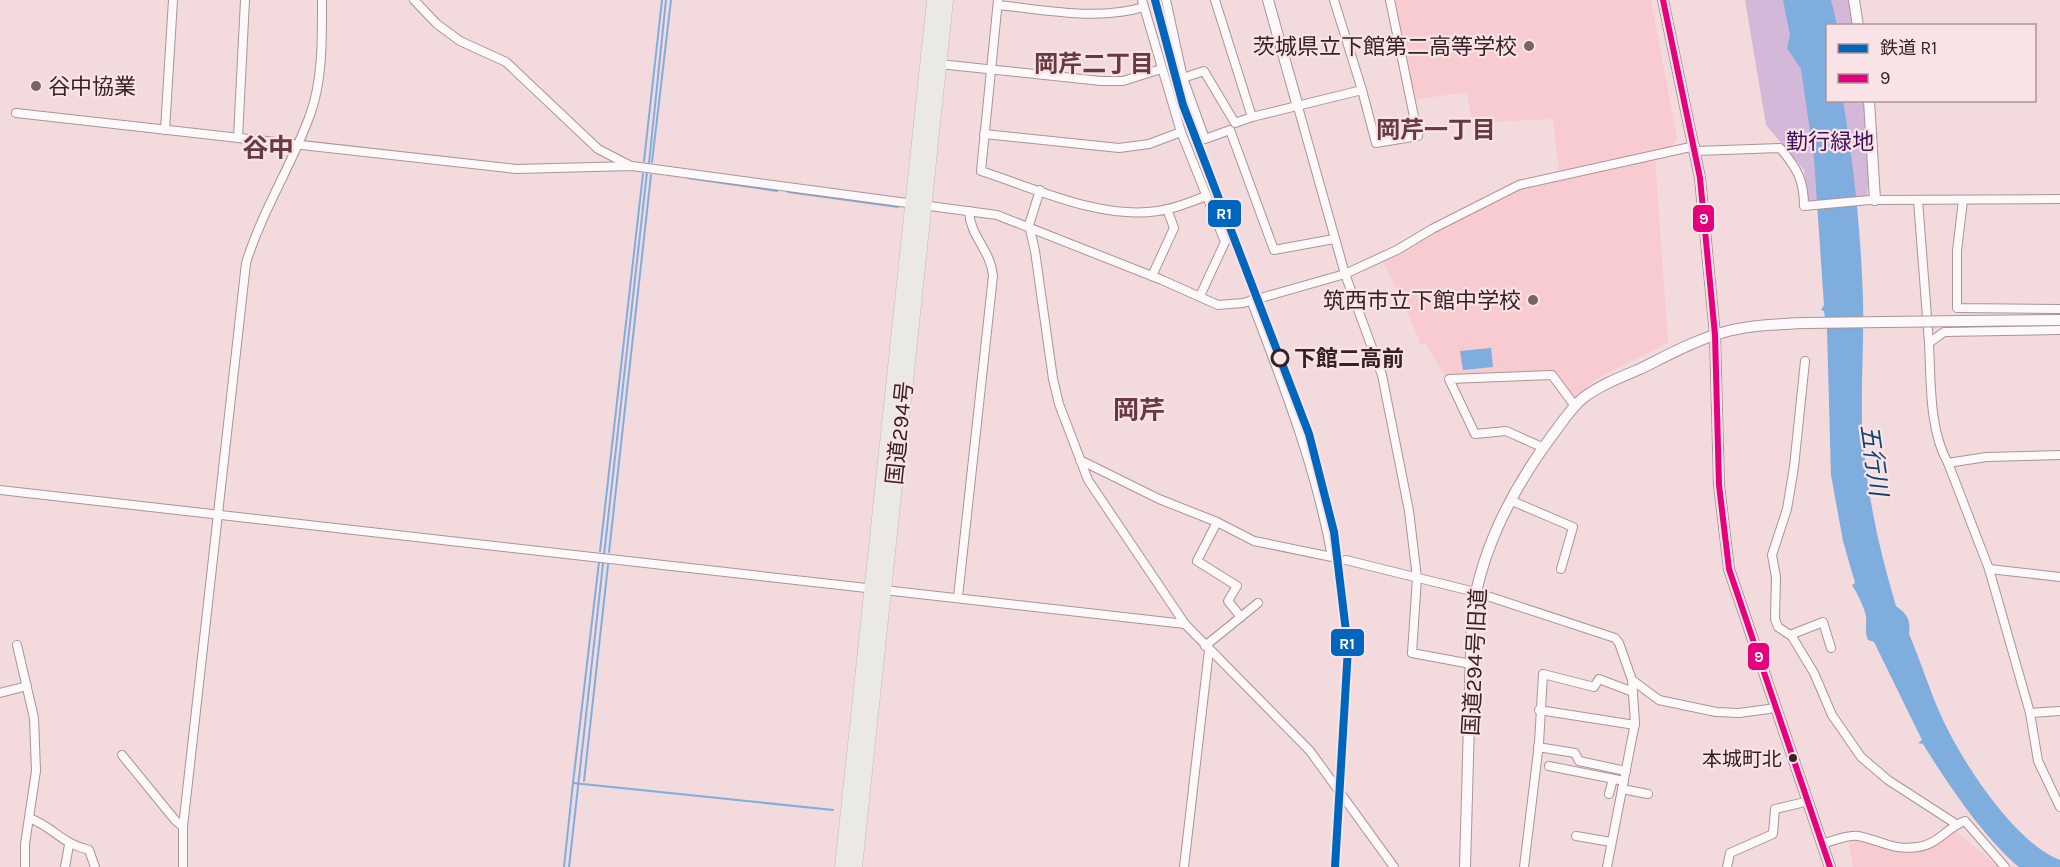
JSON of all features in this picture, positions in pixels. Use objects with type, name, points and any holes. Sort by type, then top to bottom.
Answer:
[{"type":"highway","name":"国道294号","points":[[842,867],[877,589],[918,205],[934,0]]},
{"type":"highway","name":"国道294号","points":[[918,205],[946,0]]},
{"type":"highway","name":"国道294号","points":[[855,867],[877,589]]},
{"type":"street","points":[[165,130],[172,0]]},
{"type":"street","points":[[237,138],[245,0]]},
{"type":"street","points":[[183,867],[183,827],[246,263],[253,239],[297,145],[315,98],[321,44],[322,0]]},
{"type":"street","points":[[414,0],[436,24],[459,41],[506,62],[598,149],[632,166]]},
{"type":"street","points":[[1166,0],[1184,78],[1205,139],[1252,117],[1362,90]]},
{"type":"street","points":[[1215,0],[1252,117]]},
{"type":"street","points":[[1268,0],[1334,238],[1382,375],[1408,511],[1417,578],[1412,652],[1471,664]]},
{"type":"street","points":[[1334,0],[1376,143],[1418,136],[1390,0]]},
{"type":"street","points":[[1663,0],[1696,148],[1715,335],[1719,485],[1729,569],[1830,867]]},
{"type":"street","points":[[1854,0],[1858,24]]},
{"type":"street","points":[[1200,296],[1225,242],[1181,132],[1143,4],[1101,16],[998,2],[981,171],[1110,211],[1145,213],[1167,209],[1206,196]]},
{"type":"street","points":[[939,64],[1112,82],[1139,78],[1161,69]]},
{"type":"street","points":[[1184,78],[1204,71],[1232,126],[1274,250],[1334,238]]},
{"type":"street","points":[[1869,102],[1871,201]]},
{"type":"street","points":[[16,113],[516,170],[632,166],[997,215],[1029,225],[1218,305],[1251,300],[1345,274],[1397,250],[1432,229],[1519,185],[1696,148],[1780,148],[1802,178],[1804,207],[1807,204],[1871,201],[2060,199]]},
{"type":"street","points":[[984,134],[1119,148],[1149,144],[1181,132]]},
{"type":"street","points":[[1040,190],[1029,225],[1059,404],[1080,460],[1102,506],[1185,624],[1310,751],[1394,867]]},
{"type":"street","points":[[1918,200],[1931,390],[1941,450],[1989,569],[2030,713],[2038,761],[2060,807]]},
{"type":"street","points":[[1929,344],[1944,332],[1958,314],[1957,251],[1963,200]]},
{"type":"street","points":[[1152,276],[1174,228],[1167,209]]},
{"type":"street","points":[[958,597],[993,276],[992,262],[969,226],[969,211]]},
{"type":"street","points":[[1080,460],[1159,499],[1217,522],[1254,541],[1332,557],[1325,516],[1289,400],[1251,300]]},
{"type":"street","points":[[1957,308],[2060,309]]},
{"type":"street","name":"国道294号旧道","points":[[1465,867],[1475,592],[1482,563],[1512,501],[1544,448],[1575,406],[1607,384],[1715,335],[1760,326],[1805,323],[2060,320]]},
{"type":"street","points":[[1944,332],[2060,330]]},
{"type":"street","points":[[1805,361],[1794,467],[1787,509],[1772,555],[1776,577],[1775,619],[1778,627],[1785,634],[1791,635],[1823,622],[1832,648]]},
{"type":"street","points":[[1544,448],[1506,431],[1475,434],[1449,379],[1552,375],[1575,406]]},
{"type":"street","points":[[1948,463],[1986,457],[2060,456]]},
{"type":"street","points":[[0,490],[1185,624]]},
{"type":"street","points":[[1512,501],[1574,527],[1561,569]]},
{"type":"street","points":[[1217,522],[1197,561],[1237,586],[1228,601],[1241,617]]},
{"type":"street","points":[[1346,560],[1475,592],[1615,638],[1619,643],[1632,680],[1635,725],[1606,867]]},
{"type":"street","points":[[1989,569],[2060,578]]},
{"type":"street","points":[[1184,867],[1207,648],[1258,603]]},
{"type":"street","points":[[1791,635],[1814,673],[1832,715],[1861,757],[1888,780],[1956,824]]},
{"type":"street","points":[[17,645],[34,718],[36,771],[25,867]]},
{"type":"street","points":[[1524,867],[1538,747],[1543,674],[1594,687],[1599,679],[1633,692]]},
{"type":"street","points":[[1632,680],[1659,700],[1716,712],[1740,713],[1769,709]]},
{"type":"street","points":[[0,693],[27,686]]},
{"type":"street","points":[[1539,710],[1635,725]]},
{"type":"street","points":[[2030,713],[2060,711]]},
{"type":"street","points":[[1538,747],[1575,753],[1579,761],[1626,771]]},
{"type":"street","points":[[122,755],[183,827]]},
{"type":"street","points":[[1550,766],[1613,779],[1648,794]]},
{"type":"street","points":[[1609,794],[1613,779]]},
{"type":"street","points":[[1727,867],[1730,852],[1773,834],[1775,809],[1801,803]]},
{"type":"street","points":[[29,818],[40,822],[69,845],[89,850],[95,867]]},
{"type":"street","points":[[1822,844],[1857,835],[1881,844],[1917,847],[1940,838],[1956,824],[1965,821],[2005,867]]},
{"type":"street","points":[[1576,836],[1611,842]]},
{"type":"street","points":[[65,867],[69,845]]},
{"type":"shaded area","name":"茨城県立下館第二高等学校","points":[[1390,0],[1651,0],[1677,139],[1670,148],[1559,172],[1553,119],[1472,123],[1467,92],[1406,101]]},
{"type":"shaded area","name":"筑西市立下館中学校","points":[[1655,158],[1668,343],[1594,380],[1575,398],[1556,372],[1444,375],[1426,344],[1419,345],[1419,339],[1384,262],[1381,261],[1520,188]]},
{"type":"shaded area","points":[[1953,829],[1999,867],[1853,867],[1848,839],[1857,838],[1882,848],[1903,851],[1936,845],[1944,840]]},
{"type":"green space","name":"勤行緑地","points":[[1745,0],[1849,0],[1854,24],[1826,24],[1826,102],[1865,102],[1869,171],[1867,198],[1811,201],[1807,199],[1804,170],[1766,125]]},
{"type":"water","points":[[1783,0],[1831,0],[1837,24],[1826,24],[1826,102],[1843,102],[1850,150],[1862,275],[1862,423],[1866,470],[1873,516],[1896,606],[1907,618],[1909,634],[1934,699],[1963,758],[2008,820],[2043,851],[2060,860],[2060,867],[2019,867],[1980,826],[1923,744],[1918,743],[1922,740],[1874,642],[1868,640],[1867,637],[1866,616],[1852,585],[1855,583],[1843,541],[1831,475],[1827,330],[1824,311],[1821,310],[1824,305],[1814,159],[1801,69],[1787,48],[1790,35]]},
{"type":"water","points":[[1491,348],[1493,367],[1463,370],[1460,351]]},
{"type":"waterway","points":[[644,161],[662,0]]},
{"type":"waterway","points":[[649,163],[666,0]]},
{"type":"waterway","points":[[652,162],[671,0]]},
{"type":"waterway","points":[[569,867],[647,172],[650,172]]},
{"type":"waterway","points":[[600,551],[643,174]]},
{"type":"waterway","points":[[609,552],[651,175]]},
{"type":"waterway","points":[[688,178],[777,191]]},
{"type":"waterway","points":[[788,192],[898,207]]},
{"type":"waterway","points":[[573,783],[599,562]]},
{"type":"waterway","points":[[584,781],[608,565]]},
{"type":"waterway","points":[[564,867],[573,783],[833,810]]},
{"type":"rail line","name":"R1","points":[[1155,0],[1183,105],[1309,434],[1334,532],[1348,648],[1335,867]]},
{"type":"transit line","name":"9","points":[[1663,0],[1700,178],[1715,335],[1719,485],[1729,569],[1830,867]]},
{"type":"place","name":"茨城県立下館第二高等学校","points":[[1529,46]]},
{"type":"place","name":"谷中協業","points":[[36,86]]},
{"type":"place","name":"筑西市立下館中学校","points":[[1533,300]]},
{"type":"place","name":"下館二高前","points":[[1280,358]]},
{"type":"place","name":"本城町北","points":[[1793,758]]},
{"type":"district","name":"岡芹二丁目","points":[[1094,64]]},
{"type":"district","name":"岡芹一丁目","points":[[1436,130]]},
{"type":"district","name":"谷中","points":[[268,148]]},
{"type":"district","name":"岡芹","points":[[1139,410]]},
{"type":"water label","name":"五行川","points":[[1874,460]]}]
